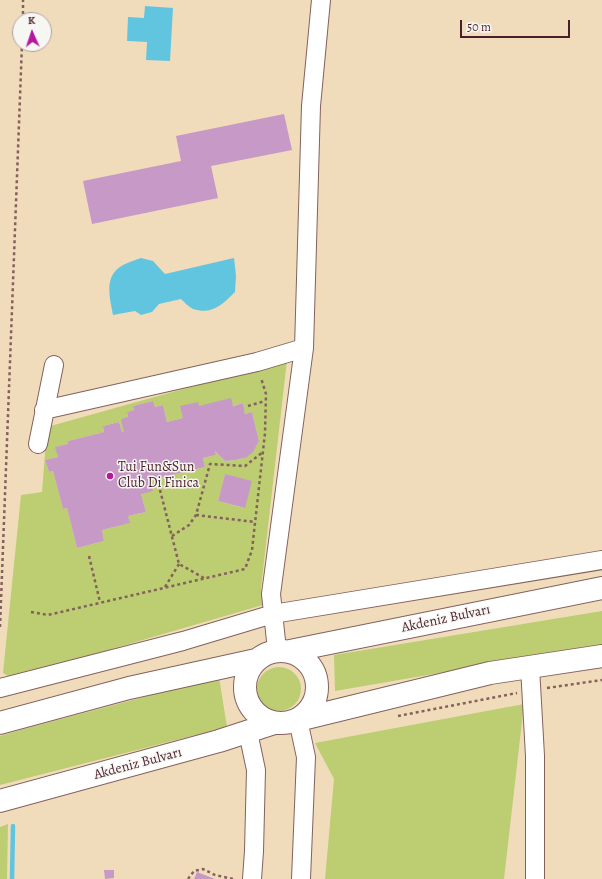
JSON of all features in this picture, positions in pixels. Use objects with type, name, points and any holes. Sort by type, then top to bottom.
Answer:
[{"type":"highway","name":"Akdeniz Bulvarı","points":[[284,651],[602,588]]},
{"type":"highway","points":[[0,723],[129,688],[256,660],[266,654],[284,651],[302,656],[311,665],[316,677],[318,689],[315,701],[308,712],[298,720]]},
{"type":"highway","points":[[256,660],[249,669],[245,680],[244,691],[248,702],[254,712],[263,719],[274,723],[286,723],[490,673],[602,656]]},
{"type":"highway","name":"Akdeniz Bulvarı","points":[[0,801],[219,741],[274,723]]},
{"type":"street","points":[[284,651],[273,614],[271,594],[304,348],[311,106],[320,0]]},
{"type":"street","points":[[44,410],[257,362],[304,348]]},
{"type":"street","points":[[38,444],[54,365]]},
{"type":"street","points":[[0,688],[183,641],[273,614],[602,560]]},
{"type":"street","points":[[530,667],[535,756],[535,879]]},
{"type":"street","points":[[298,720],[306,757],[301,879]]},
{"type":"street","points":[[248,732],[256,770],[252,879]]},
{"type":"path","points":[[23,0],[23,12]]},
{"type":"path","points":[[0,627],[22,52]]},
{"type":"path","points":[[31,612],[48,615],[245,569],[252,550],[265,433],[266,394],[257,362]]},
{"type":"path","points":[[248,406],[265,401]]},
{"type":"path","points":[[172,536],[189,525],[196,515],[210,464],[246,466],[263,452]]},
{"type":"path","points":[[160,490],[179,564],[164,588]]},
{"type":"path","points":[[196,515],[255,522]]},
{"type":"path","points":[[89,556],[100,602]]},
{"type":"path","points":[[179,564],[204,578]]},
{"type":"path","points":[[188,879],[194,871],[203,869],[215,876],[233,879]]},
{"type":"green space","points":[[287,360],[261,588],[263,605],[12,678],[3,673],[21,495],[42,492],[47,427]],"holes":[[[153,401],[155,407],[163,405],[167,422],[243,403],[245,414],[252,412],[259,441],[253,451],[246,457],[237,460],[225,461],[215,451],[216,455],[203,458],[205,467],[150,480],[141,494],[146,512],[128,516],[129,523],[102,530],[104,541],[77,548],[67,508],[63,509],[53,471],[49,472],[45,460],[58,457],[56,447],[68,444],[68,441],[104,432],[103,426],[119,422],[122,432],[124,432],[128,417],[127,412],[134,410],[133,406]],[[225,474],[244,508],[218,501]]]},
{"type":"green space","points":[[602,611],[602,645],[335,691],[334,655]]},
{"type":"green space","points":[[275,667],[283,667],[288,668],[295,673],[300,680],[300,698],[295,705],[288,710],[275,711],[267,708],[260,701],[257,693],[257,685],[260,677],[267,670]]},
{"type":"green space","points":[[219,677],[227,727],[0,785],[0,736]]},
{"type":"green space","points":[[524,704],[504,879],[325,879],[334,779],[315,743]]},
{"type":"green space","points":[[8,824],[7,879],[0,879],[0,827]]},
{"type":"water","points":[[145,6],[173,8],[170,61],[146,60],[147,42],[127,41],[128,17],[144,18]]},
{"type":"water","points":[[141,258],[153,261],[165,274],[234,258],[236,276],[235,292],[221,305],[206,311],[193,309],[181,299],[159,304],[152,312],[141,315],[135,311],[113,315],[110,301],[110,281],[117,270],[123,265]]},
{"type":"building","points":[[284,114],[292,150],[211,166],[218,198],[92,224],[83,181],[181,161],[176,136]]},
{"type":"building","name":"Tui Fun&Sun Club Di Finica","points":[[231,398],[233,406],[243,403],[245,414],[252,412],[259,441],[253,452],[247,457],[225,461],[215,451],[216,455],[203,458],[205,467],[150,480],[153,491],[141,494],[146,512],[128,516],[130,523],[102,530],[104,541],[77,548],[67,508],[63,509],[53,471],[49,472],[45,460],[58,457],[55,447],[68,444],[68,441],[104,432],[103,426],[119,422],[122,432],[124,432],[121,419],[128,417],[127,412],[134,410],[133,406],[153,401],[155,407],[163,405],[167,422],[183,418],[180,406],[198,402],[199,406]]},
{"type":"building","points":[[225,474],[252,481],[245,508],[218,501]]},
{"type":"building","points":[[104,870],[114,870],[114,878],[105,879]]},
{"type":"building","points":[[197,872],[215,879],[194,879]]},
{"type":"waterway","points":[[12,879],[13,826]]},
{"type":"place","name":"Tui Fun&Sun Club Di Finica","points":[[110,476]]}]
